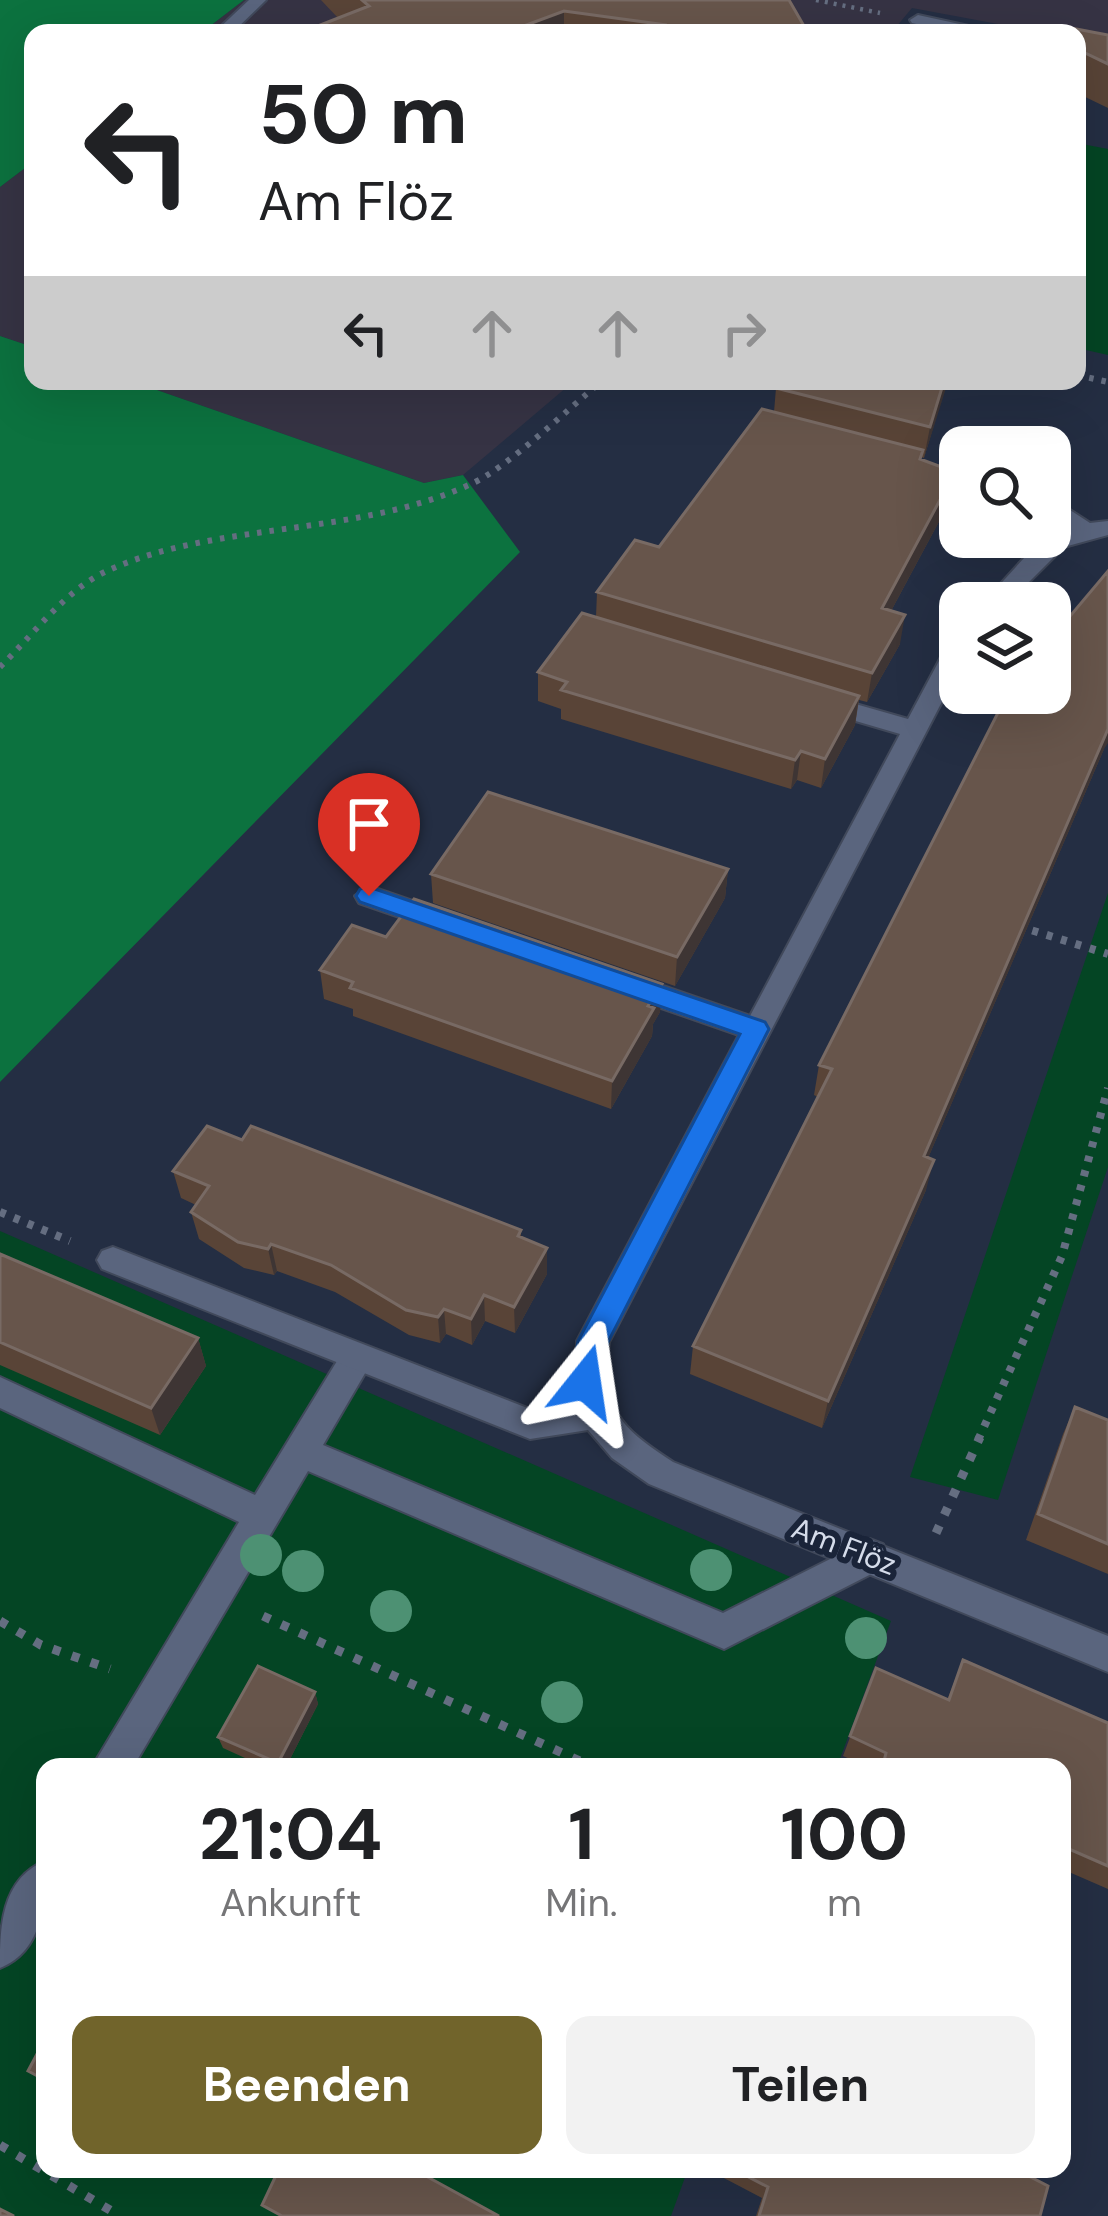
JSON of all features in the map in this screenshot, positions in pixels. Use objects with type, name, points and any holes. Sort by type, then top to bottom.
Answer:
[{"type":"street","points":[[232,24],[258,0]]},
{"type":"street","points":[[918,20],[937,24]]},
{"type":"street","points":[[1071,521],[1083,530]]},
{"type":"street","points":[[1012,582],[1040,550],[1083,530],[1108,528]]},
{"type":"street","points":[[113,1260],[530,1424],[596,1414],[585,1382],[593,1341],[939,681]]},
{"type":"street","points":[[802,696],[912,729]]},
{"type":"street","points":[[369,896],[476,933]]},
{"type":"street","points":[[605,977],[755,1029]]},
{"type":"street","points":[[116,1758],[357,1358]]},
{"type":"street","points":[[0,1391],[259,1514]]},
{"type":"street","name":"Am Flöz","points":[[596,1414],[626,1452],[661,1473],[1108,1654]]},
{"type":"street","points":[[298,1451],[724,1631],[869,1556]]},
{"type":"street","points":[[0,1948],[36,1894]]},
{"type":"path","points":[[816,0],[918,20]]},
{"type":"path","points":[[0,667],[82,587],[108,570],[180,549],[294,533],[374,515],[477,482],[591,390]]},
{"type":"path","points":[[996,919],[1108,954]]},
{"type":"path","points":[[916,1574],[1017,1363],[1062,1256],[1108,1088]]},
{"type":"path","points":[[0,1211],[113,1260]]},
{"type":"path","points":[[212,1592],[573,1758]]},
{"type":"path","points":[[0,1621],[41,1645],[157,1686]]},
{"type":"path","points":[[0,2145],[36,2166]]},
{"type":"path","points":[[56,2178],[120,2216]]},
{"type":"shaded area","points":[[244,0],[1108,0],[1108,44],[1086,36],[1086,24],[998,24],[912,8],[899,24],[213,24]]},
{"type":"shaded area","points":[[24,169],[24,344],[0,336],[0,187]]},
{"type":"shaded area","points":[[157,390],[563,390],[463,475],[424,483]]},
{"type":"green space","points":[[0,0],[244,0],[213,24],[24,24],[24,169],[0,187]]},
{"type":"green space","points":[[1086,145],[1108,149],[1108,355],[1086,350]]},
{"type":"green space","points":[[0,336],[24,344],[24,390],[157,390],[424,483],[463,475],[520,552],[0,1082]]},
{"type":"green space","points":[[1108,893],[1108,1167],[998,1500],[910,1477]]},
{"type":"green space","points":[[0,1231],[891,1621],[840,1758],[36,1758],[36,2178],[685,2178],[671,2216],[0,2216]]},
{"type":"building","points":[[362,0],[789,0],[803,24],[659,24],[564,11],[529,24],[323,24],[369,6]]},
{"type":"building","points":[[1086,31],[1108,35],[1108,64],[1086,53]]},
{"type":"building","points":[[784,390],[941,390],[930,427]]},
{"type":"building","points":[[762,409],[923,450],[920,459],[939,466],[939,502],[882,608],[905,615],[872,673],[597,592],[635,540],[659,547]]},
{"type":"building","points":[[1108,571],[1108,729],[924,1156],[934,1160],[828,1401],[693,1346],[832,1069],[819,1065],[997,714],[1071,714],[1071,615]]},
{"type":"building","points":[[582,613],[859,696],[825,759],[801,751],[795,760],[561,690],[567,682],[538,672]]},
{"type":"building","points":[[488,792],[728,869],[677,957],[431,874]]},
{"type":"building","points":[[414,899],[662,984],[648,1006],[654,1008],[612,1081],[350,988],[353,982],[320,970],[352,925],[386,937]]},
{"type":"building","points":[[207,1126],[242,1140],[251,1126],[521,1230],[518,1236],[547,1248],[514,1307],[484,1295],[471,1319],[444,1309],[438,1317],[406,1310],[331,1265],[271,1244],[268,1249],[238,1242],[191,1212],[209,1186],[173,1171]]},
{"type":"building","points":[[0,1254],[198,1338],[151,1408],[0,1342]]},
{"type":"building","points":[[1075,1407],[1108,1420],[1108,1544],[1038,1514]]},
{"type":"building","points":[[963,1660],[1108,1723],[1108,1866],[1071,1850],[1071,1758],[885,1758],[886,1753],[850,1736],[876,1668],[949,1700]]},
{"type":"building","points":[[258,1666],[315,1692],[281,1758],[266,1758],[218,1737]]},
{"type":"building","points":[[275,2178],[429,2178],[499,2216],[282,2216],[262,2205]]},
{"type":"building","points":[[750,2178],[1032,2178],[1048,2186],[1040,2216],[759,2216],[768,2187]]},
{"type":"route","points":[[369,896],[755,1029],[593,1341],[585,1382]]}]
